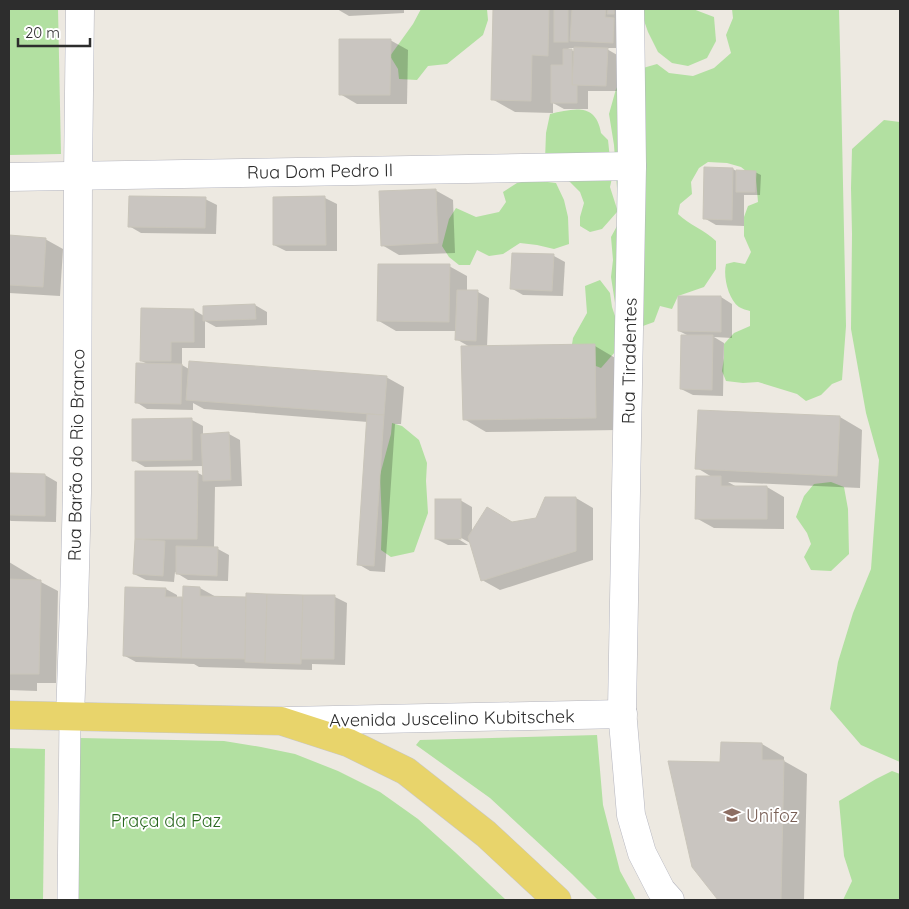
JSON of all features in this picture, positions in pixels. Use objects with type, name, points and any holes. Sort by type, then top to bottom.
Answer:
[{"type":"main road","name":"Avenida Juscelino Kubitschek","points":[[9,715],[281,721],[349,743],[406,771],[486,834],[557,900]]},
{"type":"street","name":"Rua Barão do Rio Branco","points":[[68,900],[70,717],[77,493],[80,9]]},
{"type":"street","name":"Rua Tiradentes","points":[[630,9],[632,166],[623,714],[631,815],[642,853],[661,890],[670,900]]},
{"type":"street","name":"Rua Dom Pedro II","points":[[9,177],[632,166]]},
{"type":"street","name":"Avenida Juscelino Kubitschek","points":[[281,721],[623,714]]},
{"type":"green space","points":[[9,9],[58,9],[61,154],[9,155]]},
{"type":"green space","points":[[421,9],[487,9],[488,20],[483,35],[447,64],[428,66],[417,80],[399,79],[398,69],[390,56],[413,24]]},
{"type":"green space","points":[[640,9],[693,9],[714,17],[716,41],[707,58],[688,66],[672,63],[658,52],[648,32]]},
{"type":"green space","points":[[732,9],[839,9],[846,326],[842,380],[832,384],[821,395],[806,401],[797,394],[758,382],[726,381],[722,371],[724,344],[734,333],[750,326],[750,311],[739,307],[732,299],[727,287],[725,269],[726,264],[734,262],[745,264],[751,252],[744,236],[744,217],[748,206],[758,202],[756,179],[741,167],[727,163],[708,162],[699,168],[691,182],[692,194],[680,204],[678,214],[716,241],[716,269],[704,287],[678,296],[672,309],[660,306],[654,322],[629,331],[623,315],[615,303],[611,277],[613,260],[611,237],[617,226],[617,212],[602,229],[590,232],[580,226],[580,217],[584,203],[580,192],[559,175],[545,160],[546,133],[550,114],[567,110],[589,112],[594,116],[601,133],[608,140],[612,178],[610,187],[617,209],[614,145],[609,114],[616,89],[631,69],[657,64],[669,73],[693,76],[714,68],[731,53],[726,35],[733,18]]},
{"type":"green space","points":[[884,120],[900,122],[900,762],[861,745],[830,709],[838,662],[853,613],[871,569],[879,460],[866,413],[851,329],[852,149]]},
{"type":"green space","points":[[531,180],[556,183],[564,200],[568,217],[569,244],[554,249],[520,243],[503,254],[489,256],[477,250],[470,265],[459,265],[449,257],[442,246],[449,219],[456,208],[476,217],[499,212],[506,202],[503,192],[517,183]]},
{"type":"green space","points":[[600,280],[610,293],[612,307],[621,334],[615,352],[601,368],[583,361],[571,351],[573,338],[587,313],[585,286]]},
{"type":"green space","points":[[392,423],[402,426],[419,440],[427,463],[428,513],[414,552],[391,557],[381,550],[380,475]]},
{"type":"green space","points":[[831,482],[844,487],[848,509],[849,554],[831,571],[811,570],[804,557],[811,544],[807,533],[796,517],[804,496],[814,484]]},
{"type":"green space","points":[[597,735],[603,805],[620,871],[636,900],[598,900],[490,798],[416,745],[420,740]]},
{"type":"green space","name":"Praça da Paz","points":[[80,738],[224,741],[295,754],[338,771],[380,792],[418,819],[506,900],[78,900]]},
{"type":"green space","points":[[9,748],[45,749],[43,900],[9,900]]},
{"type":"green space","points":[[892,771],[900,774],[900,900],[843,900],[852,881],[844,856],[839,801]]},
{"type":"building","points":[[493,9],[549,9],[548,56],[532,55],[531,101],[491,100]]},
{"type":"building","points":[[554,9],[568,9],[568,42],[554,42]]},
{"type":"building","points":[[572,9],[606,9],[605,17],[614,18],[613,43],[570,41]]},
{"type":"building","points":[[608,9],[614,9],[614,14],[607,14]]},
{"type":"building","points":[[339,39],[391,39],[390,95],[339,95]]},
{"type":"building","points":[[574,47],[608,48],[606,86],[572,85]]},
{"type":"building","points":[[563,49],[572,49],[572,85],[577,85],[577,103],[551,103],[551,65],[563,65]]},
{"type":"building","points":[[704,167],[733,168],[732,220],[703,219]]},
{"type":"building","points":[[736,170],[756,171],[755,192],[736,192]]},
{"type":"building","points":[[436,189],[438,243],[381,246],[379,191]]},
{"type":"building","points":[[129,196],[206,197],[205,228],[128,227]]},
{"type":"building","points":[[325,196],[326,245],[273,245],[273,197]]},
{"type":"building","points":[[9,235],[46,238],[43,287],[9,285]]},
{"type":"building","points":[[512,253],[554,254],[552,291],[510,289]]},
{"type":"building","points":[[378,264],[450,264],[449,322],[377,321]]},
{"type":"building","points":[[457,290],[478,290],[476,341],[455,340]]},
{"type":"building","points":[[678,296],[721,296],[721,332],[678,331]]},
{"type":"building","points":[[255,304],[256,319],[203,321],[203,306]]},
{"type":"building","points":[[141,308],[194,309],[194,342],[171,342],[171,361],[140,361]]},
{"type":"building","points":[[681,335],[713,335],[712,390],[680,389]]},
{"type":"building","points":[[595,344],[596,418],[463,420],[461,346]]},
{"type":"building","points":[[189,361],[387,376],[384,415],[186,400]]},
{"type":"building","points":[[136,363],[182,364],[181,404],[135,403]]},
{"type":"building","points":[[698,410],[840,416],[837,476],[695,469]]},
{"type":"building","points":[[367,414],[384,415],[374,566],[357,565]]},
{"type":"building","points":[[192,418],[192,460],[132,461],[132,419]]},
{"type":"building","points":[[229,432],[231,480],[203,481],[201,434]]},
{"type":"building","points":[[135,471],[198,471],[197,539],[135,539]]},
{"type":"building","points":[[9,473],[45,474],[45,516],[9,515]]},
{"type":"building","points":[[696,476],[721,476],[721,486],[767,486],[767,519],[695,519]]},
{"type":"building","points":[[545,497],[576,497],[576,551],[481,581],[468,537],[487,507],[512,522],[536,518]]},
{"type":"building","points":[[435,499],[461,499],[461,539],[435,539]]},
{"type":"building","points":[[135,539],[165,541],[163,576],[133,574]]},
{"type":"building","points":[[176,546],[218,547],[217,576],[176,574]]},
{"type":"building","points":[[9,579],[41,580],[39,674],[9,674]]},
{"type":"building","points":[[183,586],[200,587],[200,596],[246,597],[245,659],[181,658]]},
{"type":"building","points":[[125,587],[166,588],[165,597],[182,597],[181,658],[123,656]]},
{"type":"building","points":[[246,593],[267,594],[265,663],[245,662]]},
{"type":"building","points":[[267,594],[303,595],[301,664],[265,663]]},
{"type":"building","points":[[303,595],[335,595],[334,659],[301,659]]},
{"type":"building","name":"Unifoz","points":[[721,742],[762,743],[762,760],[784,760],[781,900],[718,900],[692,867],[668,761],[720,762]]},
{"type":"place","name":"Unifoz","points":[[732,815]]}]
